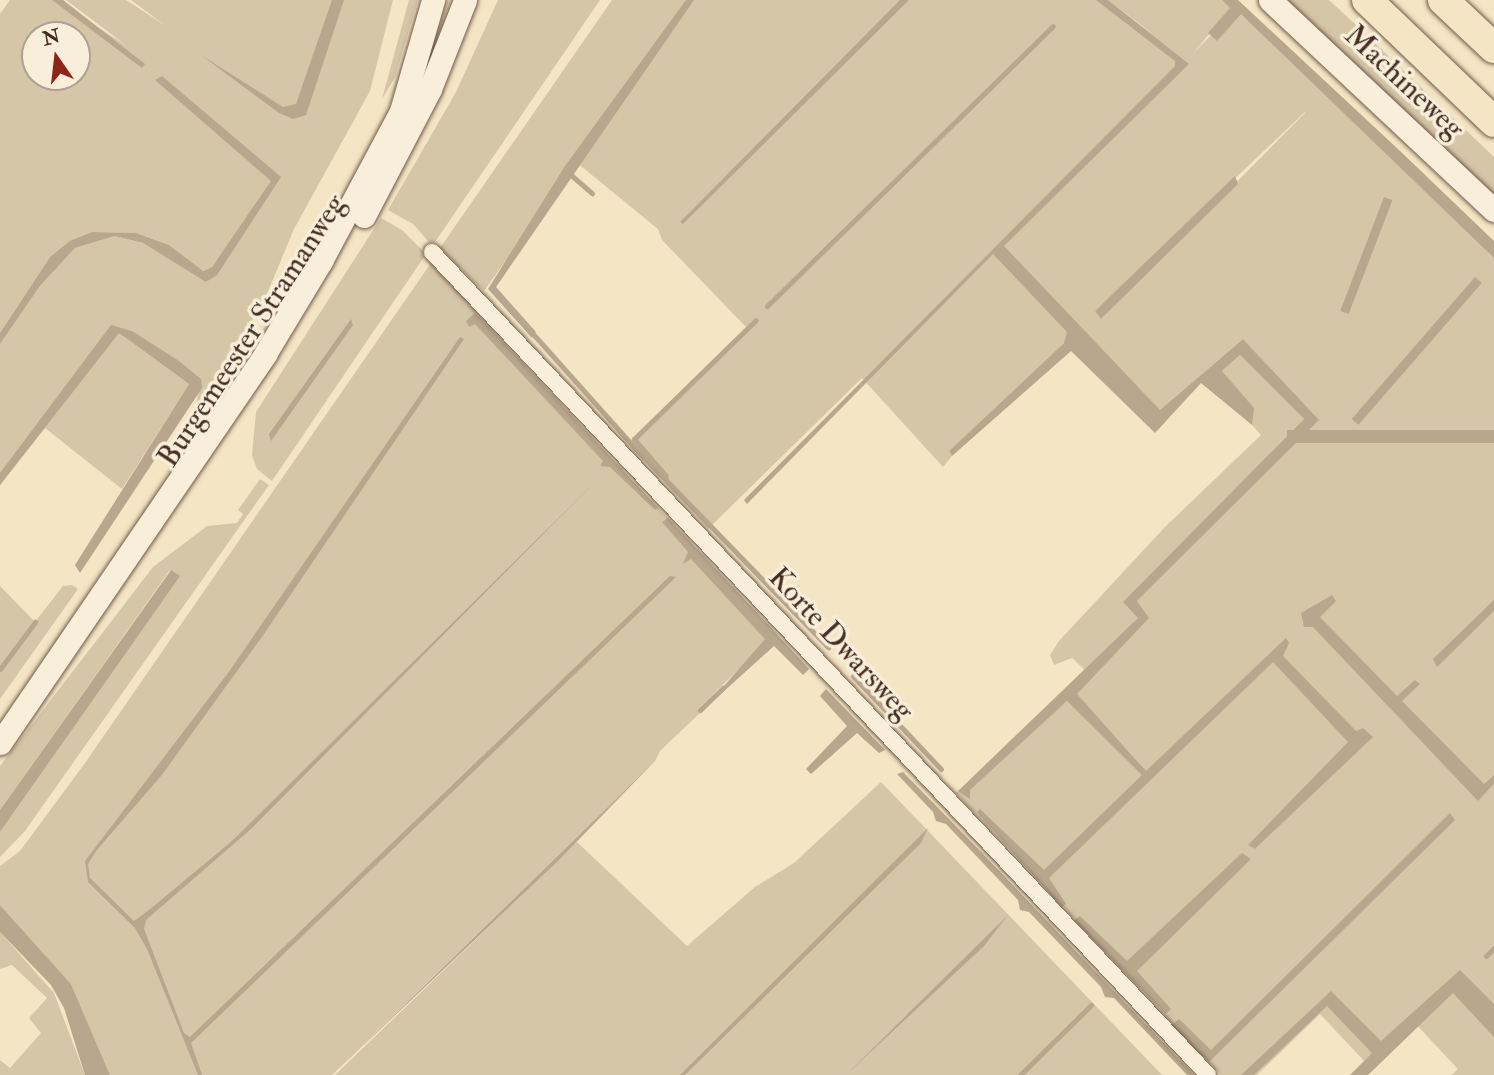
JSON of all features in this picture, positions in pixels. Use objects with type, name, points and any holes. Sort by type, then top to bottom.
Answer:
[{"type":"highway","points":[[1367,0],[1494,122]]},
{"type":"highway","points":[[1443,0],[1494,48]]},
{"type":"main road","name":"Burgemeester Stramanweg","points":[[0,743],[53,671],[265,354],[380,158],[401,111],[433,0]]},
{"type":"main road","name":"Burgemeester Stramanweg","points":[[53,671],[75,654],[239,415],[328,275],[387,177],[430,89],[466,0]]},
{"type":"main road","name":"Machineweg","points":[[1270,0],[1494,210]]},
{"type":"street","name":"Korte Dwarsweg","points":[[432,252],[1208,1075]]},
{"type":"shaded area","points":[[10,0],[56,0],[88,21],[21,21],[21,91],[91,91],[91,23],[127,46],[66,0],[126,0],[166,26],[131,0],[393,0],[370,91],[294,229],[264,301],[195,410],[201,379],[123,336],[189,384],[122,489],[45,428],[0,485],[0,344],[40,286],[75,248],[115,236],[143,243],[207,282],[272,181],[212,267],[202,271],[169,245],[136,233],[92,232],[50,257],[0,333],[0,14]]},
{"type":"shaded area","points":[[52,0],[63,0],[90,21],[80,21]]},
{"type":"shaded area","points":[[332,0],[344,0],[306,115],[293,119],[279,113],[201,55],[283,107],[296,104]]},
{"type":"shaded area","points":[[409,0],[418,0],[395,77],[382,99]]},
{"type":"shaded area","points":[[498,0],[600,0],[435,242],[430,243],[413,224],[388,210],[456,92]]},
{"type":"shaded area","points":[[612,0],[1103,0],[1154,35],[1108,0],[1222,0],[1231,8],[1194,52],[1242,5],[1494,258],[1494,1075],[1451,1075],[1458,1069],[1412,1020],[1367,1064],[1320,1014],[1257,1075],[1221,1075],[956,793],[1067,701],[1140,764],[1076,694],[1147,617],[1137,601],[1318,420],[1243,339],[1160,410],[1064,343],[949,451],[952,456],[943,467],[862,378],[708,529],[628,443],[746,327],[662,240],[658,229],[576,162],[484,291],[440,248]],"holes":[[[1305,112],[1102,318],[1095,311]],[[1363,729],[1372,737],[1255,849],[1249,845]]]},
{"type":"shaded area","points":[[686,0],[694,0],[496,287],[536,332],[532,338],[488,289],[565,166]]},
{"type":"shaded area","points":[[900,0],[909,0],[683,224],[680,222]]},
{"type":"shaded area","points":[[1096,0],[1108,0],[1189,64],[1004,246],[1160,410],[1243,339],[1319,420],[1137,601],[1149,618],[1077,694],[1146,771],[1286,638],[1289,643],[1283,656],[1356,731],[1363,728],[1373,737],[1255,849],[1248,845],[1348,742],[1273,662],[1049,878],[1066,904],[1062,907],[977,812],[980,809],[1044,870],[1142,775],[1067,701],[970,790],[970,799],[958,791],[1138,618],[1123,602],[1304,419],[1240,355],[1222,371],[1254,408],[1252,425],[1201,383],[1155,433],[1071,351],[952,456],[949,451],[1064,343],[1067,332],[993,254],[747,504],[744,500],[1175,66],[1175,61]]},
{"type":"shaded area","points":[[1222,0],[1238,0],[1399,150],[1494,241],[1494,258],[1241,14],[1217,41],[1208,33],[1230,8]]},
{"type":"shaded area","points":[[1279,0],[1329,0],[1356,25],[1494,157],[1494,203]]},
{"type":"shaded area","points":[[91,22],[145,64],[142,68],[91,29]]},
{"type":"shaded area","points":[[162,76],[281,177],[217,275],[206,282],[143,243],[115,236],[75,248],[40,286],[0,344],[0,333],[50,257],[70,241],[92,232],[136,233],[169,245],[203,271],[212,267],[271,181],[155,80]]},
{"type":"shaded area","points":[[1235,176],[1238,184],[1101,319],[1095,311]]},
{"type":"shaded area","points":[[1384,197],[1392,200],[1349,314],[1340,311]]},
{"type":"shaded area","points":[[381,218],[402,230],[426,254],[272,481],[257,469],[252,455],[256,412]]},
{"type":"shaded area","points":[[431,263],[775,634],[700,707],[702,711],[660,751],[655,761],[332,1075],[110,1075],[71,984],[0,905],[0,866],[20,851],[85,763]]},
{"type":"shaded area","points":[[1475,277],[1482,283],[1358,425],[1352,419]]},
{"type":"shaded area","points":[[475,313],[658,508],[655,510],[610,467],[600,466],[603,461],[475,324],[469,327],[466,321]]},
{"type":"shaded area","points":[[351,319],[353,325],[271,441],[269,434]]},
{"type":"shaded area","points":[[111,325],[132,331],[179,361],[201,379],[202,388],[80,573],[75,565],[189,384],[119,333],[0,485],[0,473]]},
{"type":"shaded area","points":[[460,337],[464,339],[264,634],[161,776],[96,851],[88,864],[90,878],[134,921],[149,910],[232,841],[596,481],[251,829],[146,920],[144,929],[184,1033],[190,1037],[670,576],[676,577],[191,1043],[202,1075],[198,1075],[147,949],[135,928],[88,882],[85,861],[228,673]]},
{"type":"shaded area","points":[[1240,355],[1304,419],[1124,602],[1139,618],[1086,671],[1072,658],[1054,665],[1050,655],[1059,641],[1166,526],[1261,435],[1252,425],[1253,408],[1222,371]]},
{"type":"shaded area","points":[[1287,430],[1494,430],[1494,443],[1287,443]]},
{"type":"shaded area","points":[[260,479],[269,485],[25,831],[0,857],[0,832],[179,576],[170,570],[0,810],[0,766],[153,567],[207,526],[237,523],[243,514],[238,510]]},
{"type":"shaded area","points":[[668,518],[809,669],[803,675],[774,646],[702,711],[765,639],[691,559],[683,564],[688,552],[662,522]]},
{"type":"shaded area","points":[[171,570],[180,576],[0,832],[0,810]]},
{"type":"shaded area","points":[[72,585],[78,589],[0,699],[0,586],[35,622],[63,586]]},
{"type":"shaded area","points":[[1332,595],[1336,601],[1320,617],[1397,696],[1415,680],[1420,684],[1402,701],[1484,784],[1494,775],[1494,784],[1478,801],[1313,627],[1304,627],[1301,613]]},
{"type":"shaded area","points":[[1494,600],[1494,611],[1437,667],[1433,659]]},
{"type":"shaded area","points":[[826,689],[885,750],[879,753],[857,733],[811,774],[806,769],[847,726],[820,696]]},
{"type":"shaded area","points":[[655,761],[558,861],[332,1075],[385,1024]]},
{"type":"shaded area","points":[[903,772],[1194,1075],[1187,1075],[1114,998],[1105,997],[1101,987],[1029,912],[1020,910],[1018,900],[946,824],[936,821],[933,812],[897,774]]},
{"type":"shaded area","points":[[881,782],[1162,1075],[335,1075],[577,842],[687,946],[755,887],[794,863]]},
{"type":"shaded area","points":[[1450,813],[1455,820],[1209,1062],[1170,1026],[1179,1019],[1211,1050]]},
{"type":"shaded area","points":[[928,828],[921,843],[685,1075],[680,1075]]},
{"type":"shaded area","points":[[1242,853],[1251,859],[1137,971],[1171,1009],[1166,1014],[1074,920],[1080,916],[1127,961]]},
{"type":"shaded area","points":[[0,905],[71,984],[110,1075],[85,1075],[64,1008],[51,985],[0,932]]},
{"type":"shaded area","points":[[1008,915],[984,946],[846,1075],[942,980]]},
{"type":"shaded area","points":[[0,932],[54,993],[85,1075],[0,1075],[0,1060],[10,1068],[41,1033],[29,1018],[47,998],[12,965],[0,969]]},
{"type":"shaded area","points":[[1460,970],[1494,1004],[1494,1037],[1453,993],[1368,1075],[1350,1075],[1372,1053],[1327,1006],[1254,1075],[1241,1075],[1331,991],[1381,1041]]},
{"type":"waterway","points":[[767,306],[1053,26]]},
{"type":"waterway","points":[[571,175],[592,193]]},
{"type":"waterway","points":[[666,476],[634,439],[756,320]]},
{"type":"waterway","points":[[534,335],[634,447],[828,647]]},
{"type":"waterway","points":[[0,669],[35,622]]},
{"type":"waterway","points":[[853,676],[941,769]]},
{"type":"waterway","points":[[700,710],[723,688]]},
{"type":"waterway","points":[[1486,956],[1494,948]]},
{"type":"waterway","points":[[1020,1075],[1091,1005]]}]
